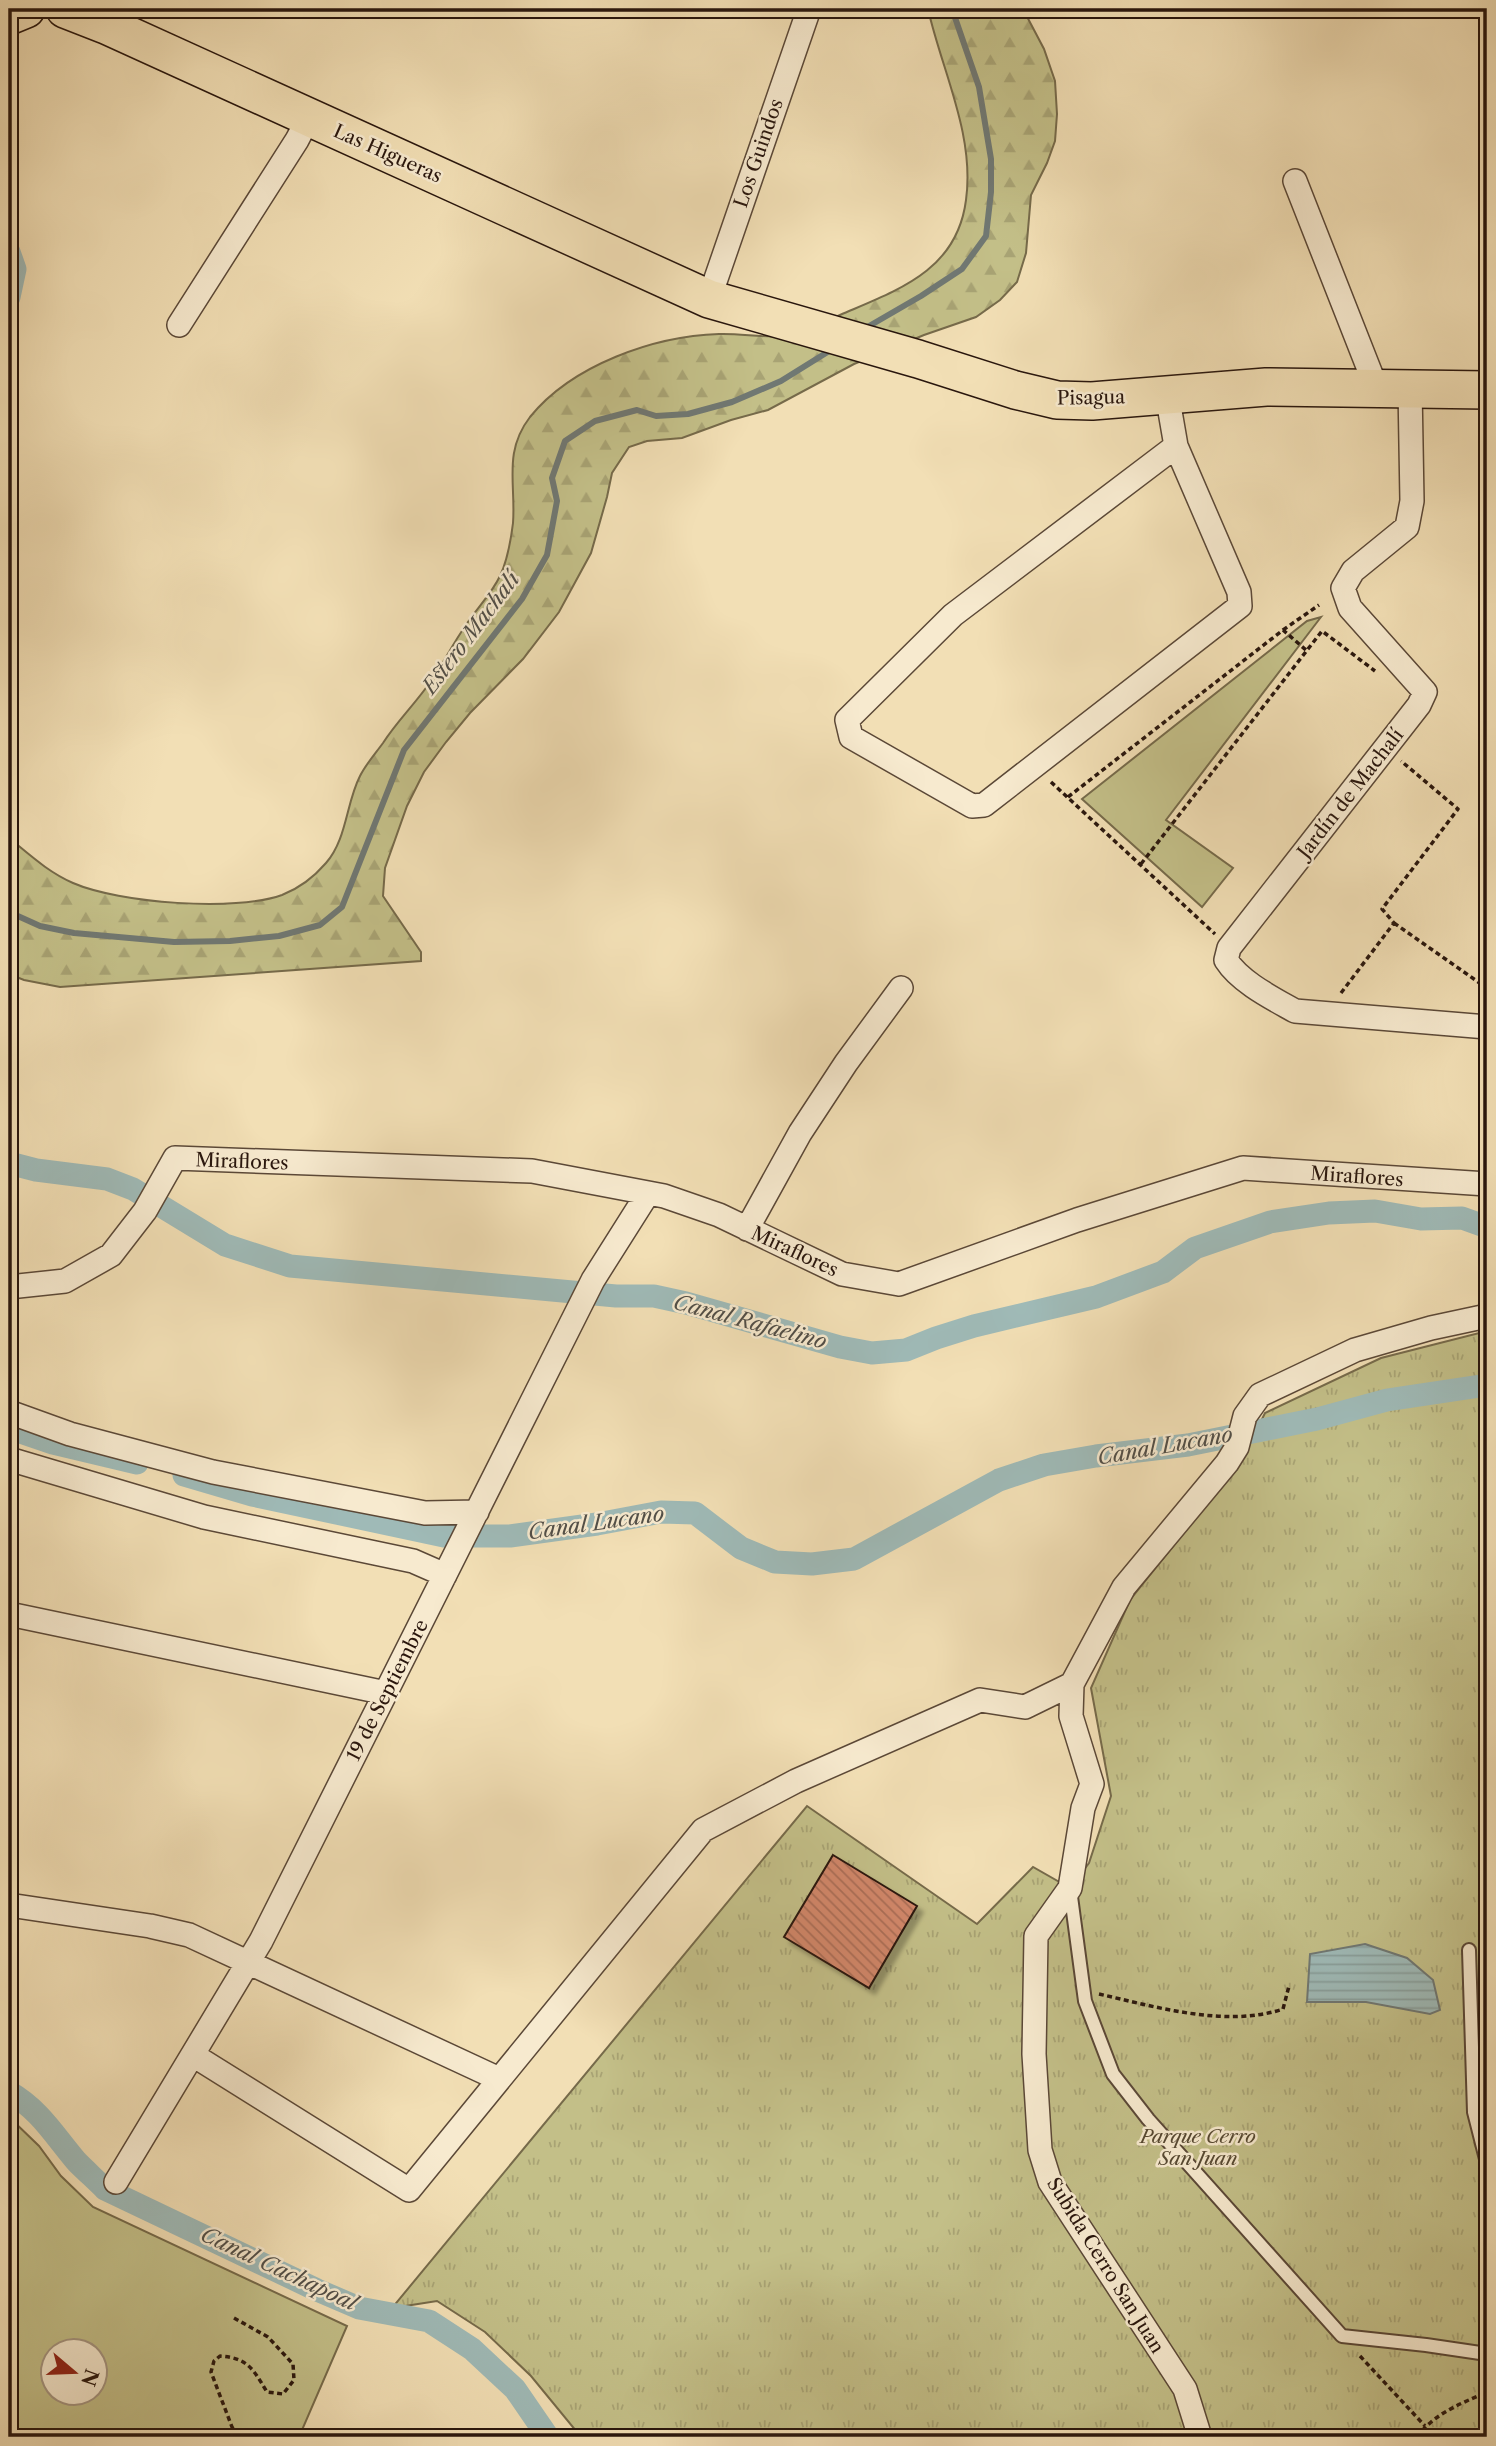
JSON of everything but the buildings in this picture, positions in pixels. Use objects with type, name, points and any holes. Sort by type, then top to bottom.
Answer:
[{"type":"main road","points":[[9,16],[26,9]]},
{"type":"main road","name":"Las Higueras","points":[[65,9],[709,299]]},
{"type":"main road","name":"Pisagua","points":[[709,299],[1015,390],[1057,400],[1092,401],[1266,387],[1487,390]]},
{"type":"street","name":"Los Guindos","points":[[709,299],[809,9]]},
{"type":"street","points":[[179,325],[291,150],[309,117]]},
{"type":"street","points":[[1295,181],[1393,387]]},
{"type":"street","name":"Jardín de Machalí","points":[[1229,948],[1419,705],[1425,692],[1350,608],[1343,587],[1353,571],[1407,527],[1412,501],[1393,387]]},
{"type":"street","points":[[1167,394],[1176,446],[1239,592],[1240,606],[984,804],[972,806],[851,737],[847,720],[953,615],[1176,446]]},
{"type":"street","points":[[1229,948],[1226,960],[1232,969],[1295,1011],[1487,1027]]},
{"type":"street","points":[[747,1229],[800,1132],[901,988]]},
{"type":"street","name":"Miraflores","points":[[9,1287],[65,1281],[111,1255],[145,1210],[175,1158],[532,1171],[664,1196],[719,1215],[842,1274],[899,1284],[1077,1220],[1243,1168],[1487,1184]]},
{"type":"street","name":"19 de Septiembre","points":[[116,2182],[261,1941],[593,1279],[648,1193]]},
{"type":"street","name":"Subida Cerro San Juan","points":[[1200,2437],[1185,2389],[1050,2182],[1040,2150],[1034,2054],[1036,1936],[1070,1888],[1083,1808],[1092,1784],[1071,1716],[1072,1684],[1124,1587],[1216,1478],[1237,1447],[1245,1416],[1260,1395],[1355,1350],[1431,1328],[1487,1316]]},
{"type":"street","points":[[9,1412],[70,1434],[213,1472],[425,1513],[474,1517]]},
{"type":"street","points":[[9,1459],[204,1517],[414,1562],[445,1575]]},
{"type":"street","points":[[11,1622],[386,1693]]},
{"type":"street","points":[[193,2055],[409,2190],[703,1830],[796,1781],[980,1700],[1025,1707],[1072,1684]]},
{"type":"street","points":[[9,1905],[188,1935],[499,2079]]},
{"type":"lane","points":[[1070,1888],[1085,2001],[1113,2074],[1148,2119],[1342,2336],[1487,2354]]},
{"type":"lane","points":[[1469,1950],[1474,2112],[1487,2163]]},
{"type":"path","points":[[1068,797],[1283,629],[1319,605]]},
{"type":"path","points":[[1283,629],[1306,650]]},
{"type":"path","points":[[1142,864],[1322,631],[1376,672]]},
{"type":"path","points":[[1385,748],[1458,808],[1382,909],[1394,923],[1481,984],[1487,1006]]},
{"type":"path","points":[[1034,766],[1229,948]]},
{"type":"path","points":[[1325,1014],[1394,923]]},
{"type":"path","points":[[1084,1991],[1170,2010],[1234,2016],[1268,2014],[1283,2009],[1289,1986]]},
{"type":"path","points":[[234,2318],[268,2337],[293,2364],[294,2372],[294,2380],[283,2394],[267,2392],[246,2362],[235,2357],[220,2356],[214,2361],[211,2372],[232,2427],[239,2437]]},
{"type":"path","points":[[1342,2336],[1425,2426]]},
{"type":"path","points":[[1417,2437],[1425,2426],[1454,2405],[1487,2392]]},
{"type":"green space","points":[[928,9],[1023,9],[1044,49],[1055,81],[1055,141],[1031,195],[1026,253],[1017,282],[1000,300],[976,317],[854,364],[768,410],[682,438],[647,441],[629,447],[612,473],[591,553],[559,612],[523,659],[470,713],[446,742],[424,772],[407,806],[385,868],[383,896],[421,952],[421,961],[60,987],[24,980],[9,974],[9,838],[47,868],[73,883],[118,896],[177,903],[236,903],[282,895],[306,882],[321,868],[338,843],[362,772],[431,681],[500,576],[513,523],[512,468],[516,443],[530,417],[568,382],[616,357],[668,340],[719,334],[788,336],[803,332],[903,286],[937,261],[951,244],[960,224],[968,176],[962,127]]},
{"type":"green space","points":[[1321,617],[1166,820],[1233,868],[1202,907],[1082,799],[1307,621]]},
{"type":"green space","name":"Parque Cerro San Juan","points":[[1487,1331],[1487,2437],[581,2437],[531,2376],[485,2332],[437,2301],[392,2308],[807,1806],[977,1924],[1033,1867],[1070,1888],[1089,1863],[1111,1796],[1091,1688],[1130,1600],[1242,1460],[1265,1413],[1381,1358]]},
{"type":"green space","points":[[9,2117],[39,2146],[61,2176],[93,2207],[347,2326],[299,2437],[9,2437]]},
{"type":"water","points":[[1365,1944],[1407,1958],[1433,1980],[1440,2010],[1430,2014],[1366,2002],[1307,2002],[1310,1954]]},
{"type":"waterway","name":"Estero Machalí","points":[[864,329],[962,269],[986,236],[991,192],[991,159],[979,87],[952,9]]},
{"type":"waterway","name":"Canal Rafaelino","points":[[9,252],[15,269],[9,297]]},
{"type":"waterway","name":"Estero Machalí","points":[[9,912],[40,926],[74,933],[174,942],[230,941],[279,936],[320,925],[342,907],[404,750],[522,599],[547,555],[557,501],[552,478],[565,441],[595,421],[637,410],[656,416],[688,414],[732,402],[781,381],[834,348]]},
{"type":"waterway","name":"Canal Rafaelino","points":[[9,1163],[36,1170],[107,1179],[133,1189],[225,1245],[290,1266],[616,1296],[654,1296],[840,1347],[872,1353],[906,1350],[974,1326],[1096,1297],[1163,1272],[1195,1248],[1270,1222],[1329,1213],[1375,1211],[1421,1219],[1462,1218],[1487,1227]]},
{"type":"waterway","name":"Canal Lucano","points":[[184,1475],[252,1495],[444,1536],[510,1536],[661,1512],[695,1513],[741,1548],[775,1562],[812,1564],[854,1559],[999,1480],[1044,1465],[1188,1445],[1317,1419],[1387,1400],[1487,1385]]},
{"type":"waterway","name":"Canal Lucano","points":[[9,1428],[53,1443],[137,1463]]},
{"type":"waterway","name":"Canal Cachapoal","points":[[9,2092],[38,2115],[77,2162],[105,2189],[359,2308],[429,2321],[472,2349],[515,2389],[548,2437]]}]
